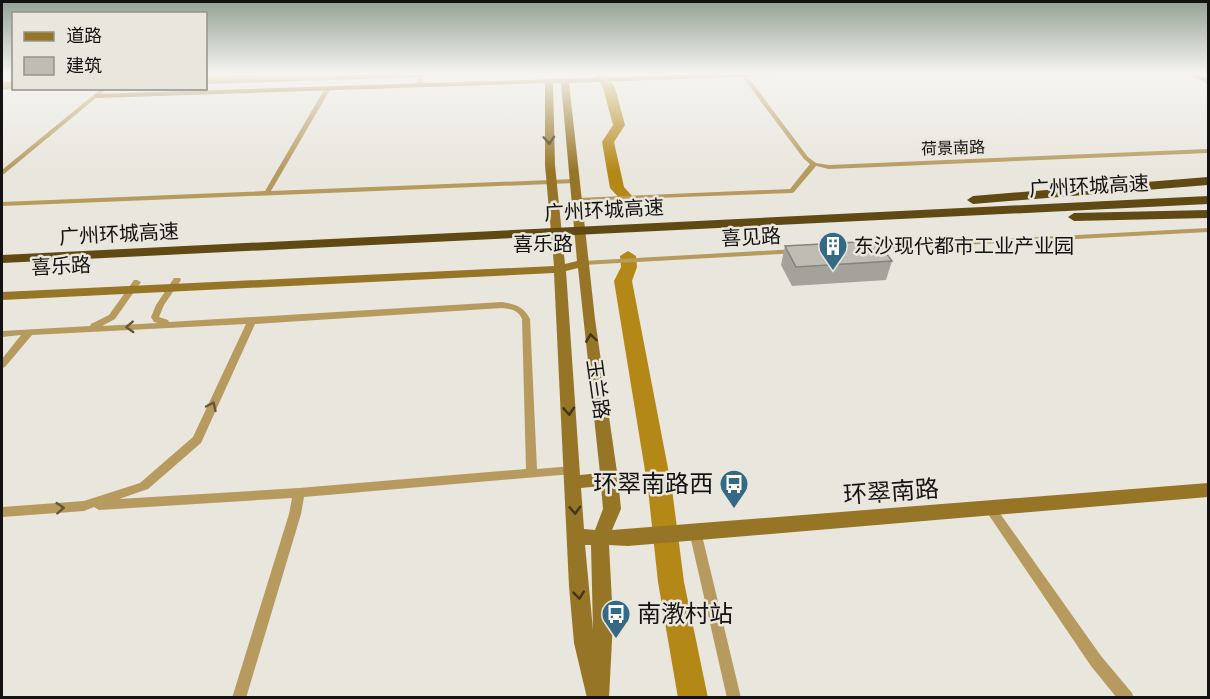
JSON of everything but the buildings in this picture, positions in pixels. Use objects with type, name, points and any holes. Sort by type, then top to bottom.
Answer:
[{"type":"highway","points":[[780,210],[971,200],[1209,181]]},
{"type":"highway","name":"广州环城高速","points":[[2,249],[1209,191]]},
{"type":"highway","name":"广州环城高速","points":[[2,259],[1209,200]]},
{"type":"highway","points":[[702,224],[1209,213]]},
{"type":"street","points":[[2,173],[86,106]]},
{"type":"street","points":[[267,193],[318,106]]},
{"type":"street","name":"玉兰路","points":[[548,106],[560,265],[578,586],[584,643],[598,696]]},
{"type":"street","name":"玉兰路","points":[[567,106],[612,509],[600,539],[603,631],[598,696]]},
{"type":"street","points":[[577,200],[792,191],[814,164],[806,158],[767,106]]},
{"type":"street","name":"荷景南路","points":[[814,164],[829,167],[1209,151]]},
{"type":"street","points":[[2,204],[575,181]]},
{"type":"street","points":[[858,248],[1209,230]]},
{"type":"street","name":"喜见路","points":[[583,262],[803,251]]},
{"type":"street","name":"喜乐路","points":[[2,296],[135,286],[583,262]]},
{"type":"street","points":[[175,284],[155,317],[158,321],[180,324]]},
{"type":"street","points":[[72,330],[90,328],[112,317],[135,286]]},
{"type":"street","name":"喜乐路","points":[[2,289],[135,286]]},
{"type":"street","points":[[2,334],[502,305],[514,307],[524,313],[526,318],[532,474]]},
{"type":"street","points":[[84,506],[144,486],[197,440],[252,321]]},
{"type":"street","points":[[2,365],[29,332]]},
{"type":"street","points":[[2,512],[299,493],[532,474],[610,479]]},
{"type":"street","name":"环翠南路","points":[[576,537],[628,538],[1206,492]]},
{"type":"street","points":[[239,698],[295,514],[299,493]]},
{"type":"street","points":[[990,508],[1096,661],[1127,698]]},
{"type":"street","points":[[692,532],[734,698]]},
{"type":"waterway","points":[[614,106],[619,125],[608,142],[617,188],[625,196]]},
{"type":"waterway","points":[[628,256],[629,267],[623,281],[660,489],[671,582],[693,698]]},
{"type":"place","name":"东沙现代都市工业产业园","points":[[833,272]]},
{"type":"place","name":"环翠南路西","points":[[734,510]]},
{"type":"place","name":"南漖村站","points":[[616,640]]}]
